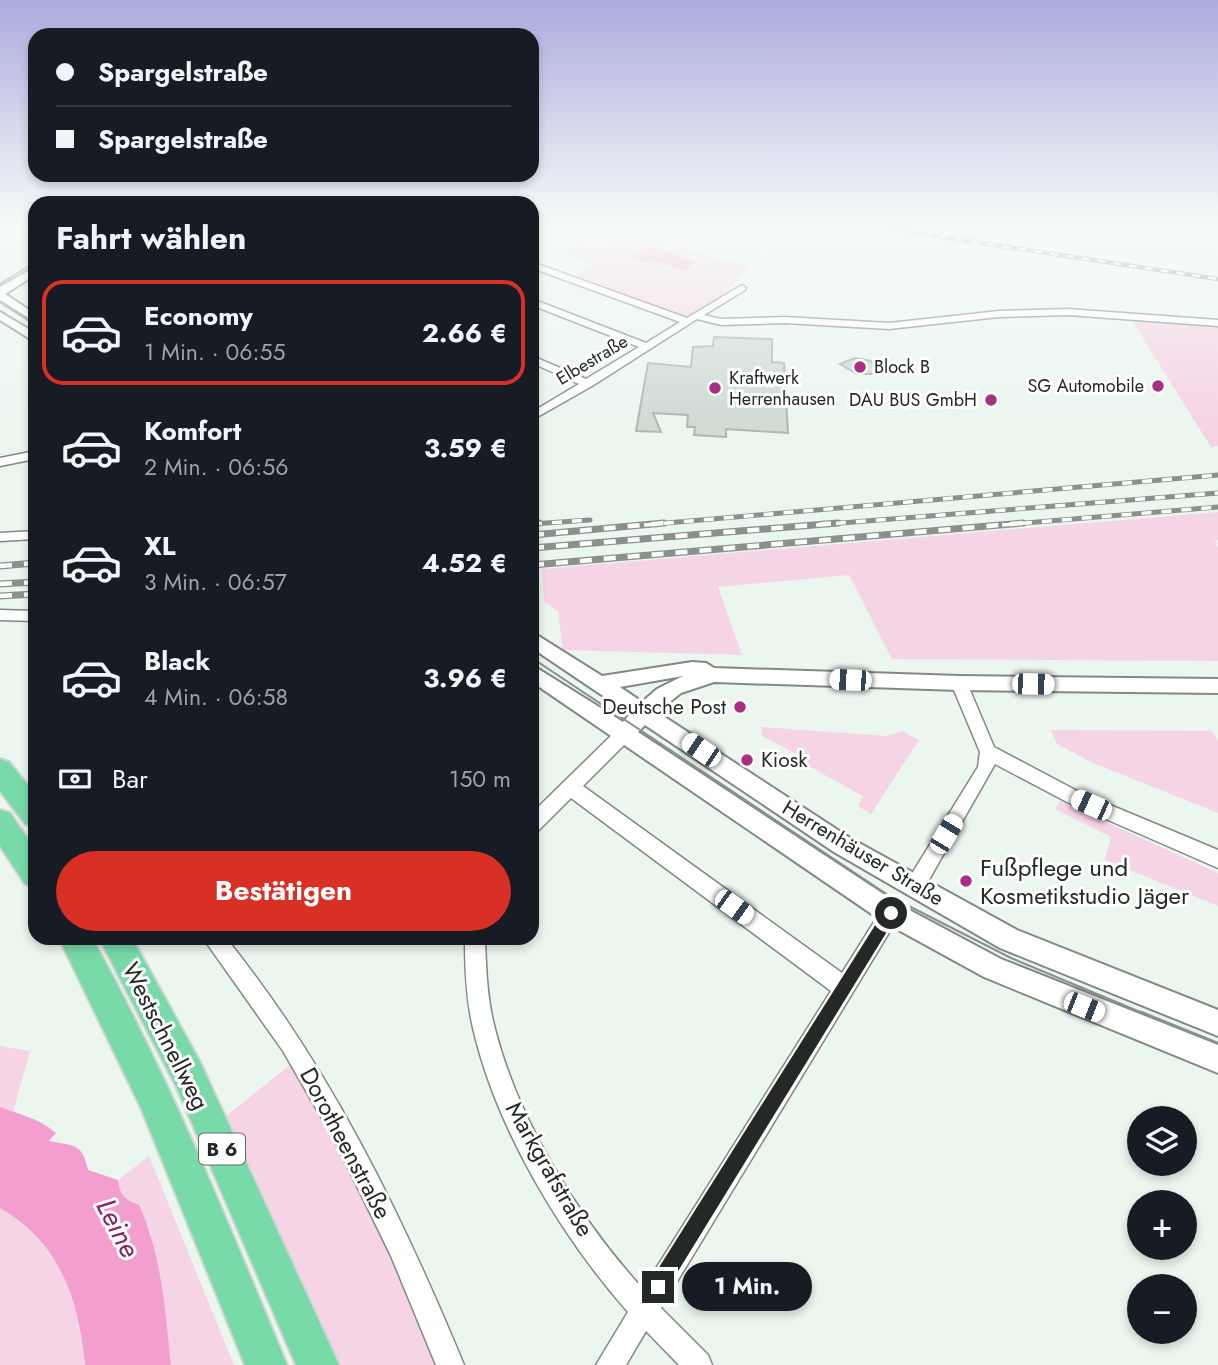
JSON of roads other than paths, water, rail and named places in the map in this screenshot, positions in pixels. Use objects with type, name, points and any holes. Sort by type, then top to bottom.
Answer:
[{"type":"highway","points":[[0,770],[28,806]]},
{"type":"highway","points":[[0,822],[28,864]]},
{"type":"highway","name":"Westschnellweg","points":[[79,945],[111,1003],[156,1097],[266,1365]]},
{"type":"highway","name":"Westschnellweg","points":[[119,945],[188,1074],[318,1365]]},
{"type":"street","points":[[609,291],[694,319],[721,322],[785,320],[889,326],[999,314],[1068,312],[1218,323]]},
{"type":"street","name":"Elbestraße","points":[[539,413],[738,291]]},
{"type":"street","points":[[0,294],[28,314]]},
{"type":"street","points":[[539,305],[648,347]]},
{"type":"street","points":[[0,315],[28,333]]},
{"type":"street","points":[[539,362],[588,384]]},
{"type":"street","points":[[0,462],[28,456]]},
{"type":"street","points":[[0,537],[28,535]]},
{"type":"street","points":[[0,615],[28,616]]},
{"type":"street","name":"Herrenhäuser Straße","points":[[539,643],[842,845],[1009,939],[1218,1023]]},
{"type":"street","points":[[601,683],[676,668],[727,674],[959,683],[1218,686]]},
{"type":"street","points":[[539,818],[679,683],[727,674]]},
{"type":"street","name":"Herrenhäuser Straße","points":[[539,677],[891,913],[993,968],[1218,1059]]},
{"type":"street","points":[[915,886],[986,768],[988,752],[959,683]]},
{"type":"street","points":[[988,752],[1073,797],[1218,859]]},
{"type":"street","points":[[570,787],[844,988]]},
{"type":"street","points":[[610,1365],[891,913]]},
{"type":"street","name":"Dorotheenstraße","points":[[219,945],[300,1057],[336,1119],[383,1210],[450,1365]]},
{"type":"street","name":"Markgrafstraße","points":[[474,945],[475,989],[481,1021],[501,1083],[573,1217],[619,1282],[698,1365]]},
{"type":"water","name":"Leine","points":[[0,1107],[50,1128],[56,1133],[49,1141],[75,1147],[83,1154],[88,1170],[118,1180],[124,1196],[139,1205],[158,1263],[171,1365],[85,1365],[78,1318],[63,1275],[38,1238],[0,1208]]},
{"type":"tram line","points":[[0,302],[28,320]]},
{"type":"tram line","points":[[539,663],[891,897],[1011,958],[1145,1014]]},
{"type":"tram line","points":[[1141,1012],[1218,1043]]},
{"type":"railway","points":[[644,525],[1218,475]]},
{"type":"railway","points":[[816,525],[1218,493]]},
{"type":"railway","points":[[1002,525],[1218,507]]},
{"type":"railway","points":[[539,524],[590,520]]},
{"type":"railway","points":[[539,534],[664,523]]},
{"type":"railway","points":[[539,547],[838,523]]},
{"type":"railway","points":[[539,564],[1023,523]]},
{"type":"railway","points":[[0,566],[28,564]]},
{"type":"railway","points":[[0,584],[28,582]]},
{"type":"railway","points":[[0,596],[28,594]]},
{"type":"place","name":"Block B","points":[[860,367]]},
{"type":"place","name":"SG Automobile","points":[[1158,386]]},
{"type":"place","name":"Kraftwerk Herrenhausen","points":[[715,388]]},
{"type":"place","name":"DAU BUS GmbH","points":[[991,400]]},
{"type":"place","name":"Deutsche Post","points":[[740,707]]},
{"type":"place","name":"Kiosk","points":[[747,760]]},
{"type":"place","name":"Fußpflege und Kosmetikstudio Jäger","points":[[966,881]]}]
